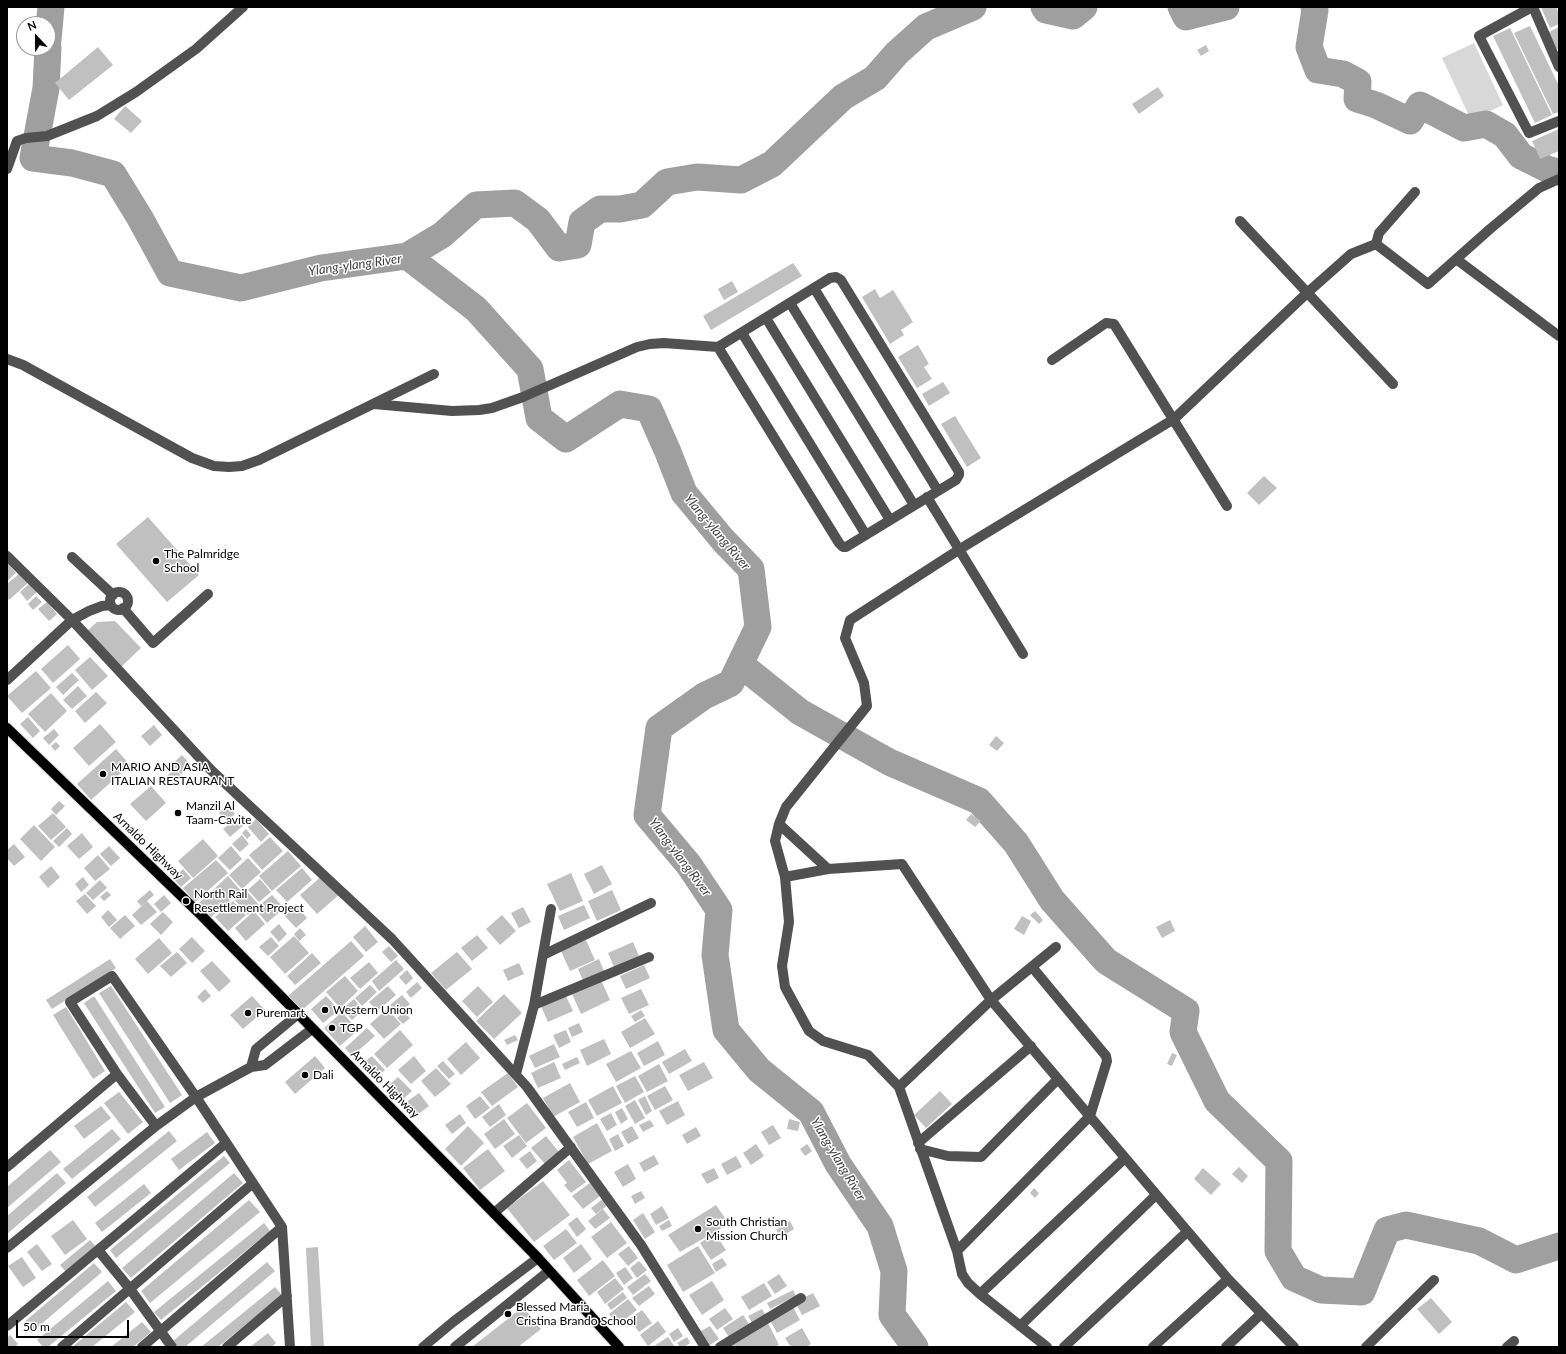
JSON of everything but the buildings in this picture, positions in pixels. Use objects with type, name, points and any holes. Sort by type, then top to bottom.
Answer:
[{"type":"main road","name":"Arnaldo Highway","points":[[7,728],[202,916],[297,1015],[538,1258],[619,1347]]},
{"type":"street","points":[[7,169],[17,141],[26,138],[47,136],[97,116],[136,92],[196,49],[243,7]]},
{"type":"street","points":[[1559,67],[1532,7],[1479,36],[1529,133],[1559,121]]},
{"type":"street","points":[[1376,244],[1428,284],[1539,188],[1559,179]]},
{"type":"street","points":[[1376,244],[1379,233],[1415,192]]},
{"type":"street","points":[[1240,221],[1393,384]]},
{"type":"street","points":[[1047,1347],[980,1294],[968,1283],[962,1274],[957,1251],[899,1087],[868,1055],[823,1040],[809,1031],[785,987],[782,966],[789,922],[785,877],[776,841],[779,824],[786,807],[867,706],[864,683],[845,638],[850,620],[960,549],[1174,419],[1307,293],[1351,254],[1376,244]]},
{"type":"street","points":[[1456,259],[1559,336]]},
{"type":"street","points":[[373,404],[466,411],[492,408],[523,397],[624,352],[644,346],[664,343],[718,347],[814,288],[833,277],[836,277],[841,280],[958,470],[958,478],[848,546],[841,546],[718,347]]},
{"type":"street","points":[[814,288],[938,491]]},
{"type":"street","points":[[790,303],[914,505]]},
{"type":"street","points":[[766,318],[890,520]]},
{"type":"street","points":[[1052,360],[1106,323],[1114,324],[1227,506]]},
{"type":"street","points":[[742,333],[866,535]]},
{"type":"street","points":[[7,359],[23,365],[192,458],[214,466],[229,467],[242,466],[259,460],[434,374]]},
{"type":"street","points":[[927,497],[1023,654]]},
{"type":"street","points":[[7,556],[72,620],[212,770],[392,939],[527,1086],[641,1245],[705,1347]]},
{"type":"street","points":[[72,557],[113,595]]},
{"type":"street","points":[[7,680],[72,620],[102,606],[111,605],[118,610],[123,608],[127,604],[126,596],[118,592],[113,595],[110,600],[111,605]]},
{"type":"street","points":[[123,608],[153,643],[208,594]]},
{"type":"street","points":[[779,824],[828,868]]},
{"type":"street","points":[[785,877],[828,868],[902,864],[991,1000],[1228,1279],[1294,1347]]},
{"type":"street","points":[[543,955],[651,904]]},
{"type":"street","points":[[516,1074],[534,1005],[551,909]]},
{"type":"street","points":[[899,1087],[991,1000],[1056,947]]},
{"type":"street","points":[[534,1005],[649,957]]},
{"type":"street","points":[[957,1251],[1090,1116],[1107,1061],[1106,1056],[1032,967]]},
{"type":"street","points":[[156,1126],[117,1074],[70,1002],[112,976],[196,1097],[282,1227],[290,1347]]},
{"type":"street","points":[[251,1067],[256,1049],[297,1015]]},
{"type":"street","points":[[7,1248],[156,1126],[196,1097],[251,1067],[265,1065],[312,1029]]},
{"type":"street","points":[[919,1146],[1031,1046]]},
{"type":"street","points":[[7,1167],[117,1074]]},
{"type":"street","points":[[919,1146],[948,1156],[981,1157],[1058,1079]]},
{"type":"street","points":[[7,1326],[226,1143]]},
{"type":"street","points":[[494,1213],[571,1147]]},
{"type":"street","points":[[980,1294],[1124,1158]]},
{"type":"street","points":[[62,1347],[253,1183]]},
{"type":"street","points":[[1020,1326],[1156,1195]]},
{"type":"street","points":[[142,1347],[282,1227]]},
{"type":"street","points":[[1064,1347],[1187,1232]]},
{"type":"street","points":[[98,1250],[130,1289],[172,1347]]},
{"type":"street","points":[[423,1347],[453,1322],[538,1258]]},
{"type":"street","points":[[455,1347],[549,1271]]},
{"type":"street","points":[[1153,1347],[1228,1279]]},
{"type":"street","points":[[1366,1347],[1434,1280]]},
{"type":"street","points":[[227,1347],[287,1296]]},
{"type":"street","points":[[720,1347],[801,1298]]},
{"type":"street","points":[[1226,1347],[1262,1314]]},
{"type":"shaded area","points":[[1474,43],[1503,105],[1471,120],[1442,58]]},
{"type":"waterway","points":[[50,16],[51,7]]},
{"type":"waterway","points":[[407,256],[442,235],[476,205],[515,203],[538,220],[559,248],[578,245],[582,222],[600,209],[620,209],[642,205],[667,182],[697,177],[741,180],[772,164],[843,97],[875,78],[897,53],[926,27],[973,7]]},
{"type":"waterway","points":[[1044,7],[1046,10],[1073,16],[1084,7]]},
{"type":"waterway","points":[[1181,7],[1186,17],[1226,7]]},
{"type":"waterway","points":[[1314,7],[1315,10],[1309,47],[1318,70],[1343,74],[1358,82],[1357,99],[1376,105],[1410,121],[1420,105],[1464,128],[1486,124],[1505,135],[1521,156],[1547,169],[1559,172]]},
{"type":"waterway","name":"Ylang-ylang River","points":[[48,56],[46,88],[33,158],[72,163],[113,174],[140,218],[170,273],[241,288],[321,268],[407,256],[476,309],[530,369],[539,418],[566,439],[620,404],[649,409],[684,493],[723,540],[751,569],[758,627],[731,683],[704,696],[659,728],[647,815],[689,865],[719,910],[715,955],[726,1030],[759,1070],[811,1112],[838,1164],[880,1226],[894,1271],[892,1315],[915,1347]]},
{"type":"waterway","points":[[740,664],[800,712],[889,762],[979,801],[1016,843],[1052,900],[1106,961],[1186,1011],[1183,1032],[1217,1101],[1279,1161],[1278,1251],[1294,1278],[1321,1290],[1362,1292],[1387,1230],[1406,1225],[1479,1241],[1516,1260],[1559,1246]]},
{"type":"place","name":"The Palmridge School","points":[[156,561]]},
{"type":"place","name":"MARIO AND ASIA ITALIAN RESTAURANT","points":[[103,774]]},
{"type":"place","name":"Manzil Al Taam-Cavite","points":[[178,813]]},
{"type":"place","name":"North Rail Resettlement Project","points":[[186,901]]},
{"type":"place","name":"Western Union","points":[[325,1010]]},
{"type":"place","name":"Puremart","points":[[248,1013]]},
{"type":"place","name":"TGP","points":[[332,1028]]},
{"type":"place","name":"Dali","points":[[305,1075]]},
{"type":"place","name":"South Christian Mission Church","points":[[698,1229]]},
{"type":"place","name":"Blessed Maria Cristina Brando School","points":[[508,1314]]}]
